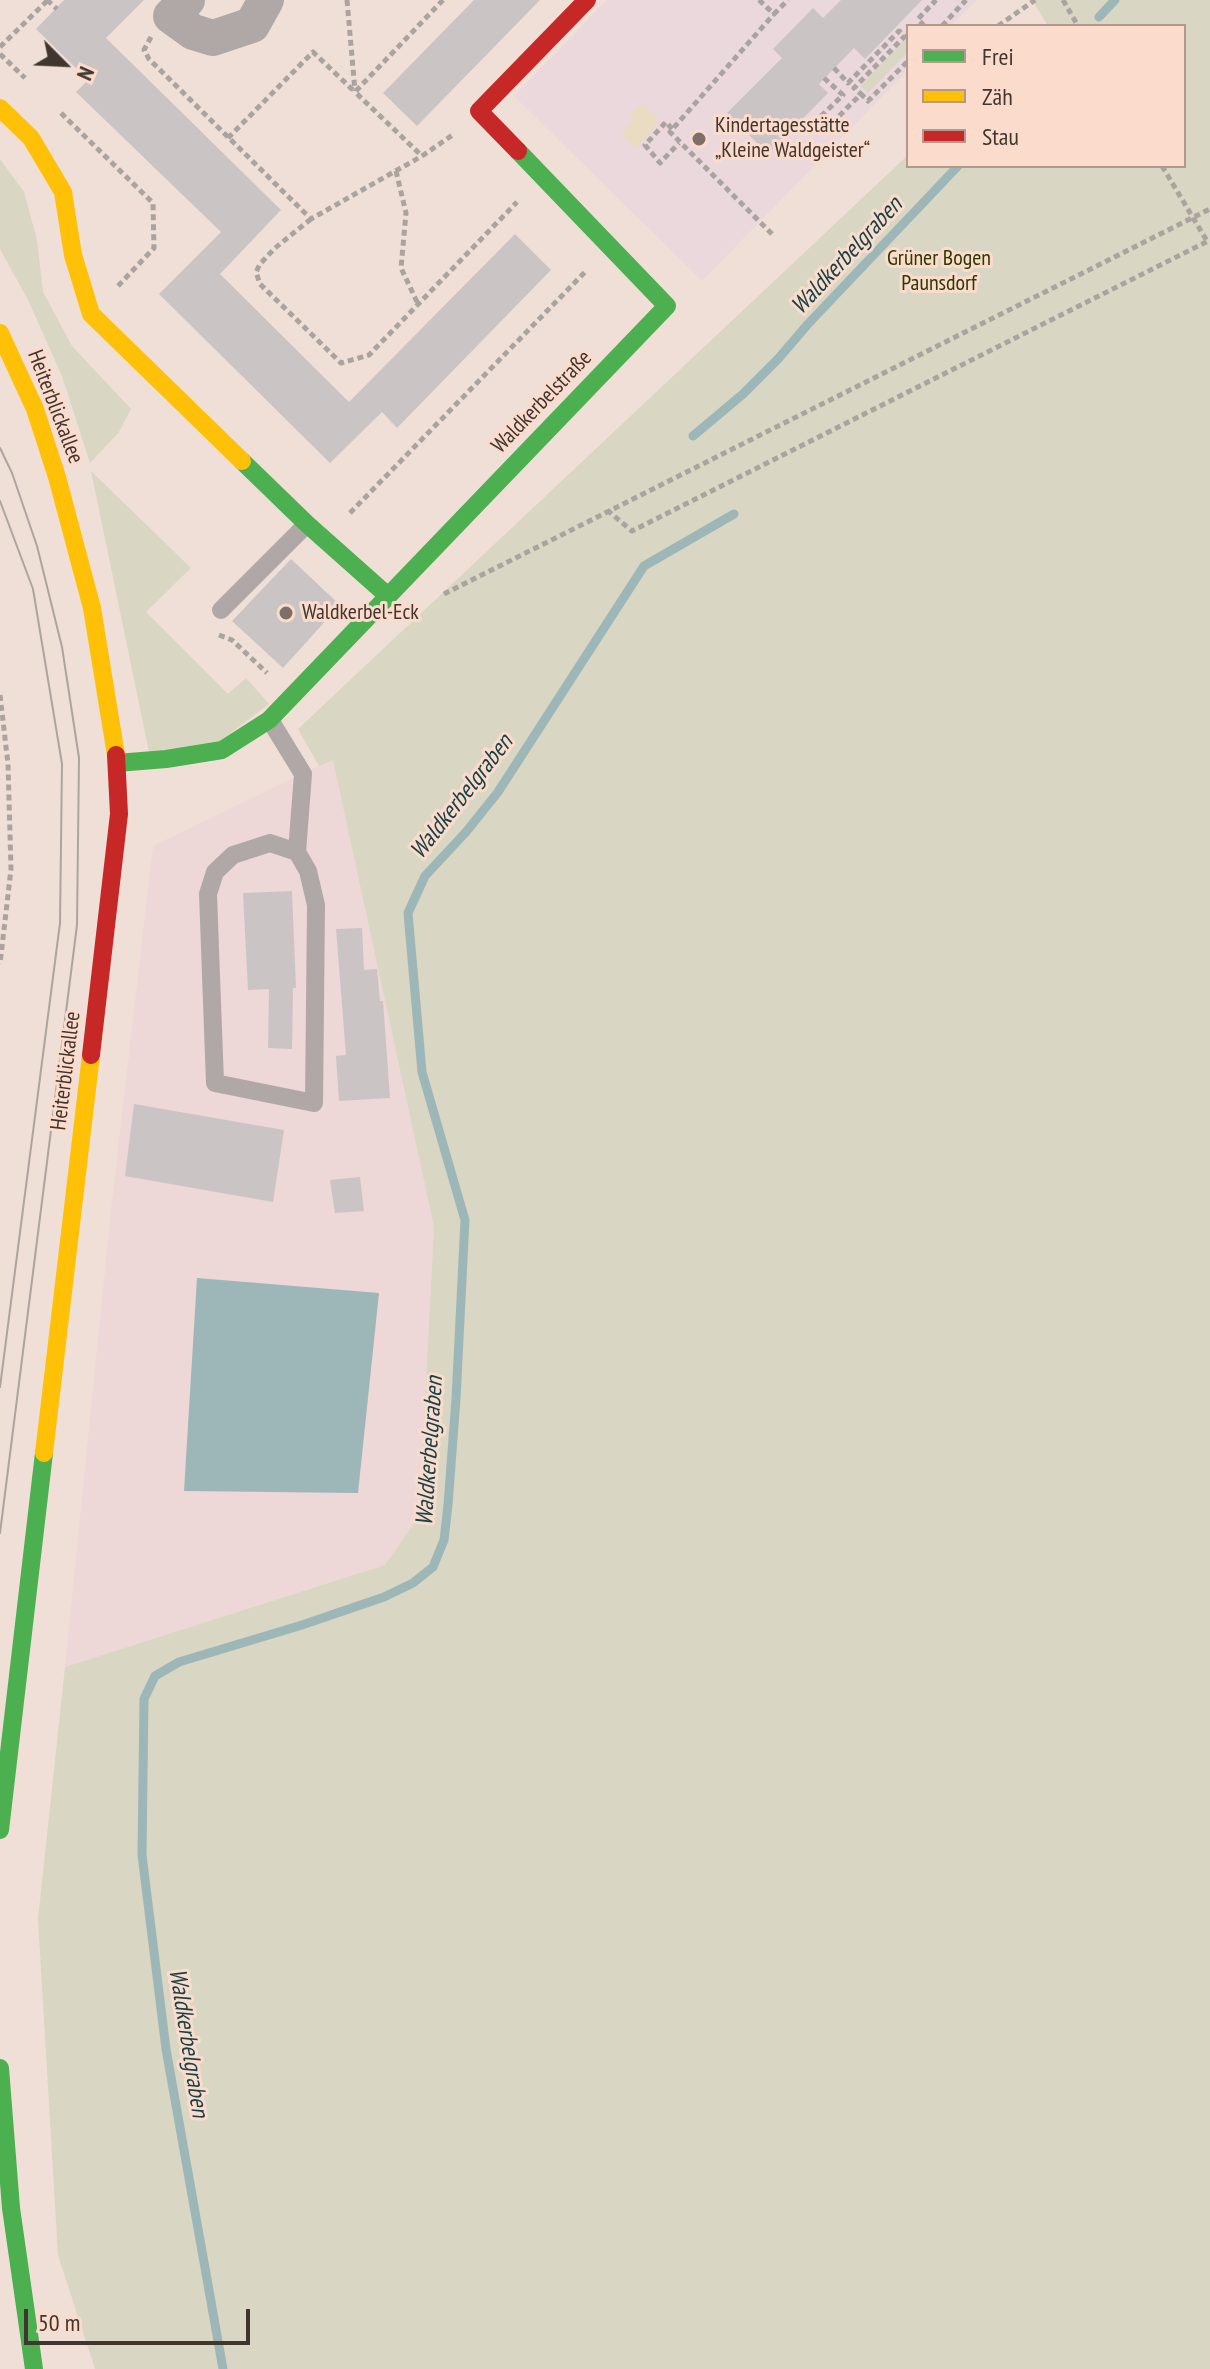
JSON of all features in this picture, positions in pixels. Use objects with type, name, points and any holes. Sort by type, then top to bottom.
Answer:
[{"type":"street","points":[[179,8],[193,32],[213,38],[252,25],[266,0]]},
{"type":"street","points":[[479,111],[587,0]]},
{"type":"street","points":[[0,108],[31,138],[63,192],[73,255],[91,314],[307,524],[388,596]]},
{"type":"street","name":"Waldkerbelstraße","points":[[117,763],[222,750],[269,720],[667,306],[479,111]]},
{"type":"street","name":"Heiterblickallee","points":[[0,333],[35,409],[92,608],[117,763],[119,814],[0,1830]]},
{"type":"street","points":[[0,2068],[11,2208],[34,2369]]},
{"type":"lane","points":[[221,610],[307,524]]},
{"type":"lane","points":[[269,720],[303,774],[297,852],[308,871],[316,905],[314,1103],[215,1083],[208,894],[215,872],[233,855],[270,843],[297,852]]},
{"type":"path","points":[[0,47],[47,0],[57,9]]},
{"type":"path","points":[[347,0],[355,92]]},
{"type":"path","points":[[355,92],[443,0]]},
{"type":"path","points":[[759,0],[774,14]]},
{"type":"path","points":[[772,234],[670,132],[788,0]]},
{"type":"path","points":[[922,24],[918,19],[936,0]]},
{"type":"path","points":[[944,24],[966,0]]},
{"type":"path","points":[[1001,24],[1035,0]]},
{"type":"path","points":[[1063,0],[1077,24]]},
{"type":"path","points":[[179,8],[146,42],[144,50],[149,59],[311,219]]},
{"type":"path","points":[[834,68],[848,83],[899,31],[905,36],[854,88],[868,101],[906,63]]},
{"type":"path","points":[[228,138],[313,52],[422,156]]},
{"type":"path","points":[[824,78],[843,95],[818,119],[827,128],[861,94]]},
{"type":"path","points":[[479,111],[452,136],[422,156],[311,219],[260,264],[256,272],[260,284],[341,363],[369,355],[517,202]]},
{"type":"path","points":[[672,129],[666,122],[645,145],[660,163],[679,143]]},
{"type":"path","points":[[607,510],[632,531],[1208,241],[1163,168]]},
{"type":"path","points":[[396,171],[406,213],[401,268],[418,304]]},
{"type":"path","points":[[440,596],[1210,209]]},
{"type":"path","points":[[322,538],[612,246]]},
{"type":"path","points":[[221,610],[206,626],[232,640],[292,696]]},
{"type":"path","points":[[0,695],[8,764],[11,869],[0,964]]},
{"type":"shaded area","name":"Kindertagesstätte „Kleine Waldgeister“","points":[[607,0],[977,0],[953,24],[906,24],[906,72],[702,281],[514,96]]},
{"type":"shaded area","points":[[333,759],[434,1227],[419,1516],[385,1565],[65,1667],[111,1210],[153,846]]},
{"type":"green space","name":"Grüner Bogen Paunsdorf","points":[[1032,0],[1210,0],[1210,2369],[95,2369],[58,2255],[38,1919],[65,1667],[385,1565],[419,1516],[434,1227],[333,760],[319,766],[298,729],[906,157],[906,168],[1186,168],[1186,24],[1047,24]]},
{"type":"green space","points":[[906,38],[906,54],[868,93],[861,86]]},
{"type":"green space","points":[[0,159],[24,192],[37,240],[43,292],[72,346],[131,409],[119,432],[90,463],[62,376],[28,300],[0,249]]},
{"type":"green space","points":[[91,471],[191,568],[146,612],[228,694],[246,678],[269,704],[220,741],[149,752]]},
{"type":"sand","points":[[643,103],[659,121],[636,149],[621,134],[634,120],[630,116]]},
{"type":"water","points":[[197,1278],[379,1293],[358,1493],[184,1491]]},
{"type":"building","points":[[64,0],[144,0],[106,38],[281,210],[220,274],[349,402],[515,234],[551,270],[397,428],[382,412],[330,463],[159,294],[221,232],[76,92],[88,80],[36,29]]},
{"type":"building","points":[[474,0],[540,0],[417,126],[383,93]]},
{"type":"building","points":[[841,0],[922,0],[865,59],[854,48],[819,84],[828,93],[768,154],[727,113],[782,58],[773,49],[813,8],[823,18]]},
{"type":"building","name":"Waldkerbel-Eck","points":[[291,559],[340,605],[283,668],[232,621]]},
{"type":"building","points":[[292,891],[296,988],[293,988],[292,1049],[268,1048],[269,989],[248,990],[243,893]]},
{"type":"building","points":[[362,928],[364,970],[377,969],[380,1001],[383,1001],[390,1098],[339,1101],[336,1056],[346,1055],[336,929]]},
{"type":"building","points":[[134,1104],[284,1130],[273,1202],[125,1176]]},
{"type":"building","points":[[360,1177],[364,1211],[335,1213],[330,1180]]},
{"type":"waterway","name":"Waldkerbelgraben","points":[[1099,17],[1115,0]]},
{"type":"waterway","name":"Waldkerbelgraben","points":[[693,436],[743,394],[778,359],[956,168]]},
{"type":"waterway","name":"Waldkerbelgraben","points":[[223,2369],[166,2049],[142,1855],[144,1699],[155,1676],[179,1662],[384,1597],[413,1583],[433,1567],[444,1540],[448,1505],[465,1220],[422,1072],[408,913],[425,876],[498,792],[644,566],[734,514]]},
{"type":"tram line","points":[[0,448],[37,546],[62,647],[79,758],[77,925],[0,1533]]},
{"type":"tram line","points":[[0,501],[33,589],[62,764],[60,923],[0,1387]]},
{"type":"traffic: fast","points":[[117,763],[222,750],[269,720],[667,306],[518,151]]},
{"type":"traffic: fast","points":[[242,461],[388,596]]},
{"type":"traffic: fast","points":[[0,1830],[44,1453]]},
{"type":"traffic: fast","points":[[0,2068],[11,2208],[34,2369]]},
{"type":"traffic: slow","points":[[0,108],[31,138],[63,192],[73,255],[91,314],[242,461]]},
{"type":"traffic: slow","points":[[0,333],[35,409],[57,477],[92,608],[116,755]]},
{"type":"traffic: slow","points":[[44,1453],[91,1055]]},
{"type":"traffic: jam","points":[[518,151],[479,111],[587,0]]},
{"type":"traffic: jam","points":[[91,1055],[119,814],[116,755]]},
{"type":"place","name":"Kindertagesstätte „Kleine Waldgeister“","points":[[699,139]]},
{"type":"place","name":"Waldkerbel-Eck","points":[[286,613]]}]
